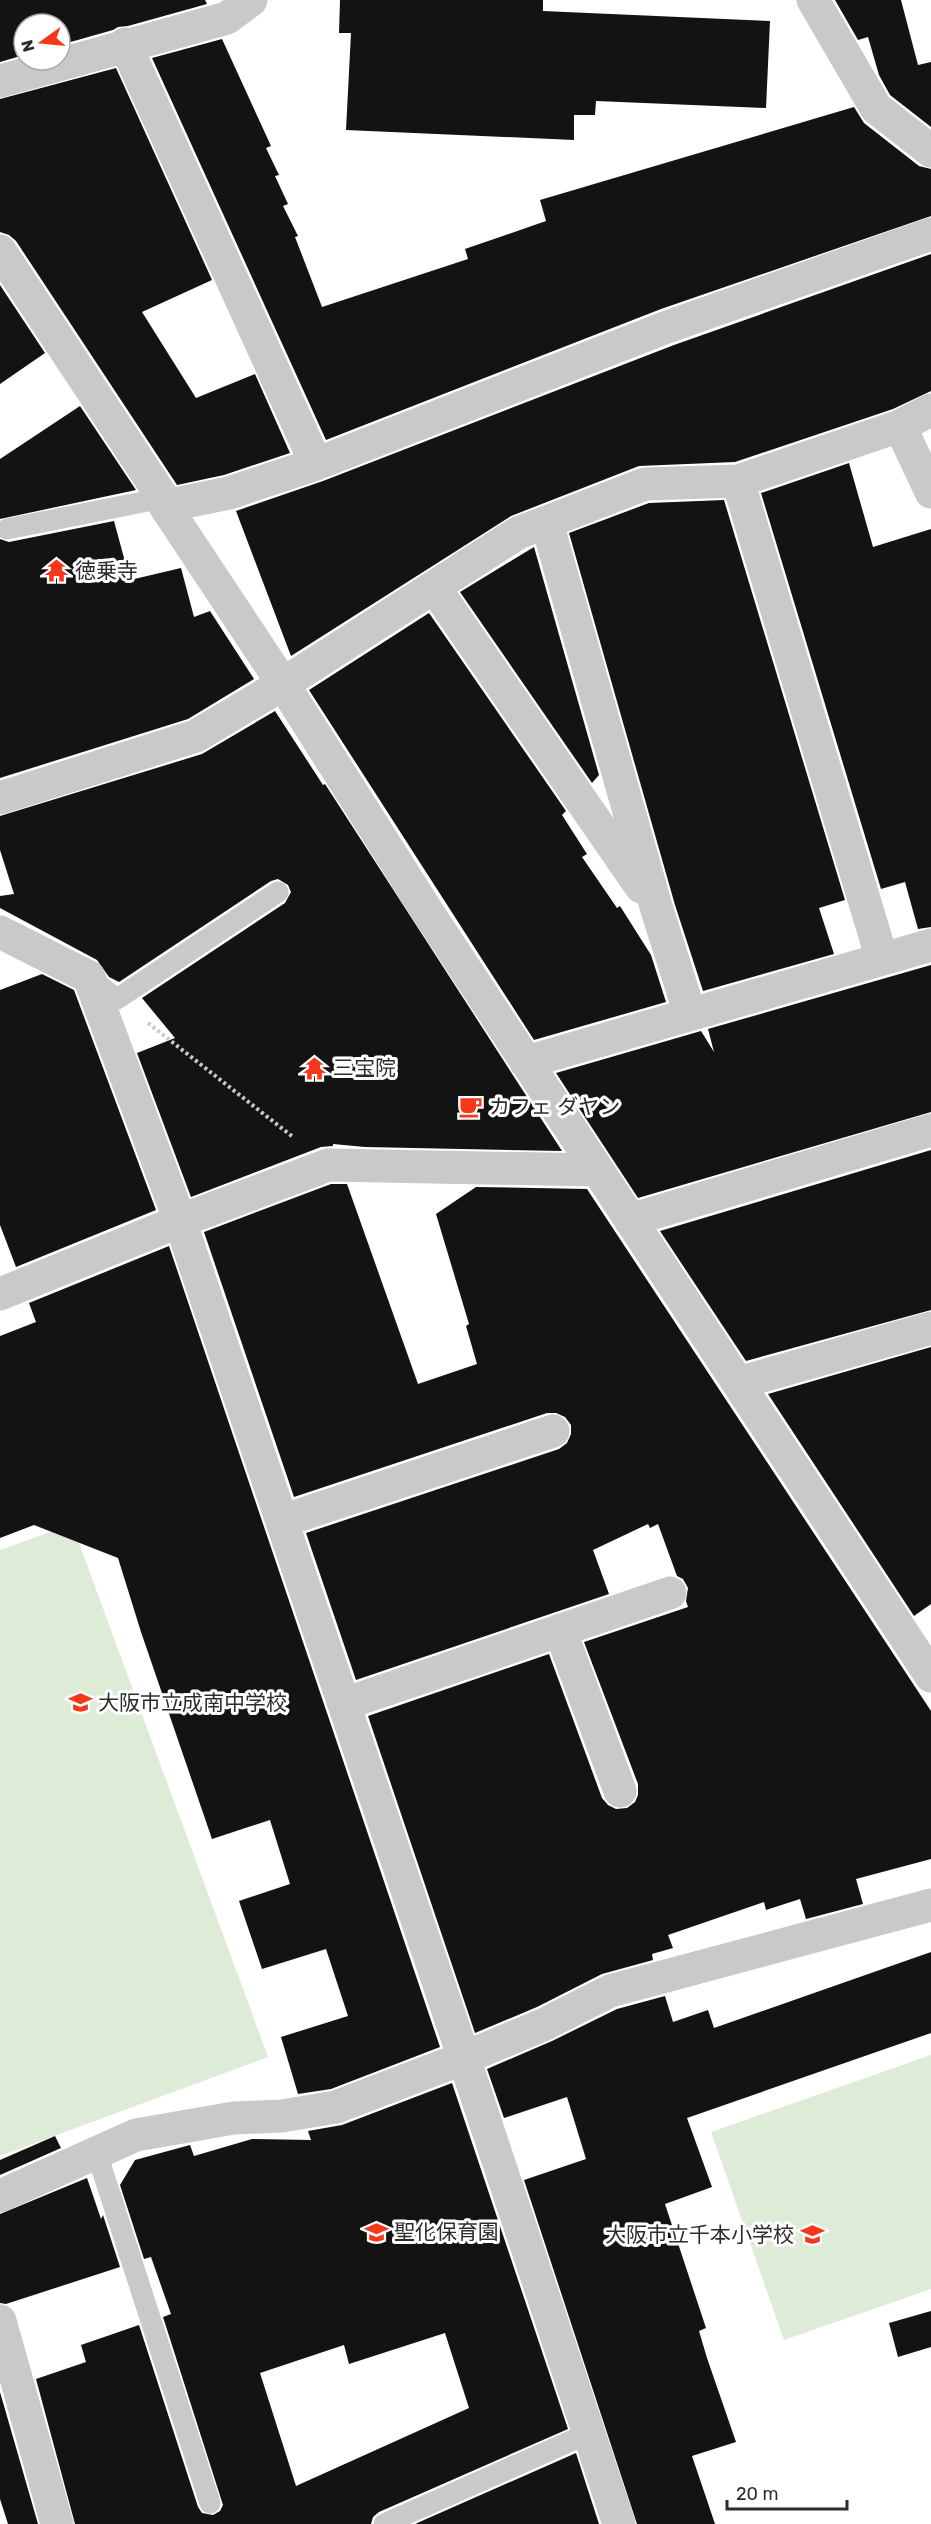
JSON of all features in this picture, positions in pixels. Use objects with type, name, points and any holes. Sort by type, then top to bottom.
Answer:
[{"type":"street","points":[[0,81],[125,44],[227,18],[251,0]]},
{"type":"street","points":[[813,0],[876,108],[931,151]]},
{"type":"street","points":[[125,44],[316,464]]},
{"type":"street","points":[[164,502],[229,493],[316,464],[667,327],[931,234]]},
{"type":"street","points":[[0,251],[283,684],[596,1170],[931,1676]]},
{"type":"street","points":[[0,798],[196,736],[283,684],[518,533],[645,484],[738,481],[900,426],[931,410]]},
{"type":"street","points":[[900,426],[931,492]]},
{"type":"street","points":[[738,481],[882,959]]},
{"type":"street","points":[[546,523],[657,910],[690,1014]]},
{"type":"street","points":[[434,587],[657,910]]},
{"type":"street","points":[[0,932],[89,977],[180,1221],[464,2058],[619,2524]]},
{"type":"street","points":[[526,1062],[931,945]]},
{"type":"street","points":[[630,1220],[931,1130]]},
{"type":"street","points":[[2,1289],[328,1165],[596,1170]]},
{"type":"street","points":[[738,1383],[931,1328]]},
{"type":"street","points":[[282,1521],[553,1431]]},
{"type":"street","points":[[344,1704],[670,1593]]},
{"type":"street","points":[[560,1630],[620,1791]]},
{"type":"street","points":[[0,2196],[136,2135],[234,2118],[282,2116],[336,2107],[545,2024],[610,1991],[931,1905]]},
{"type":"street","points":[[0,2321],[57,2524]]},
{"type":"lane","points":[[8,529],[164,502]]},
{"type":"lane","points":[[89,977],[117,999],[278,892]]},
{"type":"lane","points":[[97,2154],[210,2503]]},
{"type":"lane","points":[[384,2524],[589,2433]]},
{"type":"path","points":[[117,999],[328,1165]]},
{"type":"green space","name":"大阪市立成南中学校","points":[[72,1524],[268,2057],[0,2156],[0,1550]]},
{"type":"green space","points":[[931,2055],[931,2289],[784,2340],[711,2132]]},
{"type":"building","points":[[0,0],[205,0],[207,4],[72,42],[72,12],[12,12],[12,58],[0,62]]},
{"type":"building","points":[[340,0],[543,0],[543,11],[770,21],[766,108],[596,101],[595,115],[574,115],[574,140],[346,130],[351,33],[339,33]]},
{"type":"building","points":[[835,0],[901,0],[918,65],[931,62],[931,127],[890,95],[879,75],[868,37],[858,40]]},
{"type":"building","points":[[222,39],[271,146],[266,148],[279,175],[275,176],[288,204],[283,206],[298,236],[295,237],[322,307],[468,259],[465,249],[546,221],[540,200],[854,107],[864,123],[919,166],[931,169],[931,216],[661,309],[326,440],[152,58]]},
{"type":"building","points":[[116,68],[212,280],[142,312],[196,398],[255,374],[290,453],[224,475],[177,485],[16,241],[0,232],[0,99]]},
{"type":"building","points":[[931,254],[931,391],[893,409],[735,462],[639,466],[511,516],[291,656],[236,511],[323,481],[674,345]]},
{"type":"building","points":[[0,285],[45,353],[0,384]]},
{"type":"building","points":[[80,406],[136,490],[0,519],[0,459]]},
{"type":"building","points":[[849,463],[873,547],[931,529],[931,927],[918,929],[905,882],[881,889],[761,493]]},
{"type":"building","points":[[724,500],[845,900],[819,908],[834,954],[703,991],[675,905],[569,533],[649,503]]},
{"type":"building","points":[[114,521],[130,580],[181,568],[194,617],[210,611],[254,679],[188,719],[0,778],[0,539],[9,542]]},
{"type":"building","points":[[534,547],[599,775],[592,783],[460,592]]},
{"type":"building","points":[[429,613],[566,811],[562,815],[587,854],[582,857],[617,908],[620,906],[651,955],[666,1002],[534,1040],[309,690]]},
{"type":"building","points":[[275,711],[323,785],[325,784],[562,1151],[365,1147],[333,1144],[333,1146],[321,1147],[191,1197],[137,1053],[175,1038],[142,998],[285,903],[291,892],[288,885],[278,879],[271,881],[119,982],[109,977],[97,960],[0,908],[0,896],[14,894],[0,850],[0,816],[202,754]]},
{"type":"building","points":[[931,965],[931,1112],[638,1198],[556,1073],[701,1031],[714,1052],[708,1029]]},
{"type":"building","points":[[42,974],[74,990],[156,1210],[16,1267],[0,1225],[0,990]]},
{"type":"building","points":[[931,1150],[931,1310],[746,1361],[660,1231]]},
{"type":"building","points":[[331,1184],[347,1184],[418,1384],[477,1364],[466,1326],[469,1324],[436,1214],[476,1187],[587,1189],[931,1711],[931,1859],[856,1879],[863,1904],[806,1919],[800,1899],[766,1910],[764,1902],[668,1935],[673,1948],[652,1954],[653,1960],[602,1974],[537,2007],[475,2033],[368,1716],[549,1654],[602,1798],[616,1809],[627,1808],[635,1802],[638,1795],[638,1784],[584,1642],[688,1607],[686,1601],[688,1588],[683,1579],[677,1576],[658,1524],[650,1528],[648,1524],[593,1550],[609,1594],[356,1680],[306,1533],[559,1449],[567,1443],[571,1434],[571,1425],[565,1417],[556,1413],[547,1413],[294,1497],[204,1232]]},
{"type":"building","points":[[169,1246],[440,2047],[331,2089],[298,2094],[281,2037],[348,2016],[326,1949],[262,1969],[239,1901],[290,1884],[270,1820],[212,1839],[118,1558],[34,1525],[0,1538],[0,1336],[36,1322],[29,1303]]},
{"type":"building","points":[[931,1347],[931,1604],[914,1616],[768,1394]]},
{"type":"building","points":[[931,1952],[931,2033],[687,2118],[712,2187],[665,2204],[706,2328],[699,2331],[736,2442],[692,2456],[715,2524],[637,2524],[524,2180],[586,2159],[567,2097],[504,2118],[487,2069],[552,2041],[617,2009],[665,1996],[673,2022],[708,2010],[714,2028]]},
{"type":"building","points":[[452,2083],[568,2429],[379,2512],[373,2517],[371,2524],[75,2524],[36,2379],[86,2362],[81,2345],[139,2325],[198,2507],[202,2513],[213,2515],[220,2511],[223,2505],[163,2317],[171,2314],[151,2257],[144,2259],[120,2185],[135,2160],[190,2145],[194,2156],[252,2139],[311,2140],[308,2131],[342,2125]],"holes":[[[445,2333],[469,2408],[296,2486],[260,2373],[344,2345],[349,2364]]]},
{"type":"building","points":[[55,2136],[61,2148],[0,2175],[0,2160]]},
{"type":"building","points":[[87,2178],[101,2219],[103,2215],[120,2267],[6,2304],[0,2303],[0,2214]]},
{"type":"building","points":[[931,2311],[931,2347],[898,2357],[889,2323]]},
{"type":"building","points":[[0,2392],[38,2524],[8,2524],[0,2499]]},
{"type":"building","points":[[576,2453],[599,2524],[415,2524]]},
{"type":"place","name":"徳乗寺","points":[[57,571]]},
{"type":"place","name":"三宝院","points":[[315,1068]]},
{"type":"place","name":"カフェ ダヤン","points":[[471,1107]]},
{"type":"place","name":"大阪市立成南中学校","points":[[80,1703]]},
{"type":"place","name":"聖化保育園","points":[[376,2232]]},
{"type":"place","name":"大阪市立千本小学校","points":[[812,2235]]}]
